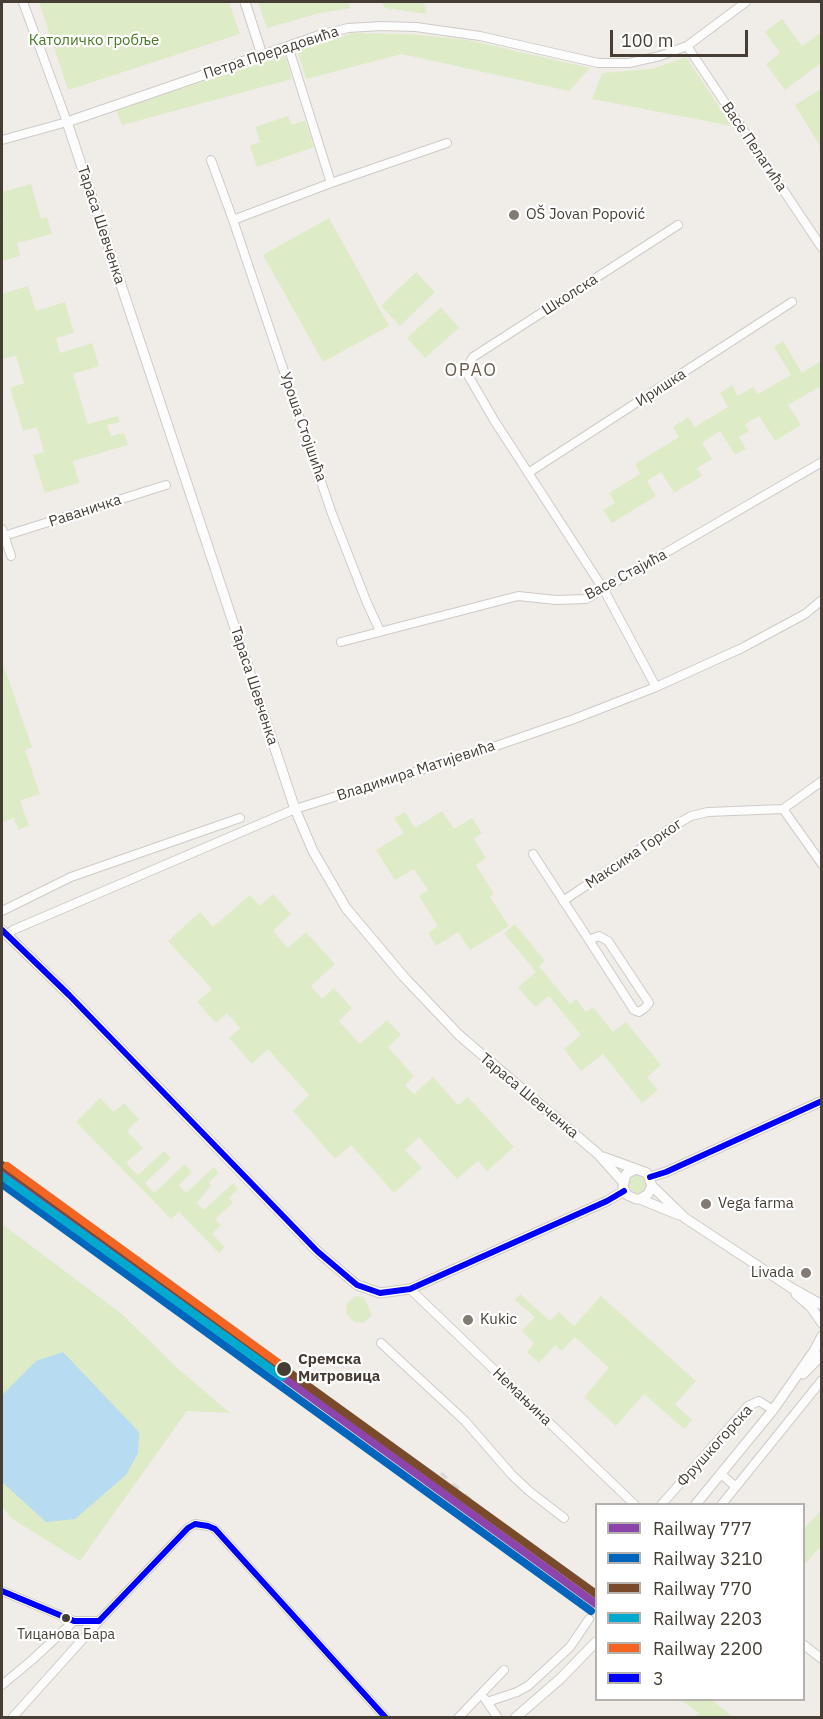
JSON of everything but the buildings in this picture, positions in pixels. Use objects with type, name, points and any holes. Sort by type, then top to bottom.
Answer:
[{"type":"street","points":[[23,2],[67,122]]},
{"type":"street","points":[[245,2],[262,55]]},
{"type":"street","name":"Петра Прерадовића","points":[[2,141],[67,122],[319,35],[348,28],[416,27],[480,36],[598,63],[629,63],[660,56],[687,46],[746,2]]},
{"type":"street","points":[[288,46],[331,183]]},
{"type":"street","name":"Васе Пелагића","points":[[687,46],[822,248]]},
{"type":"street","name":"Тараса Шевченка","points":[[67,122],[295,809],[314,851],[346,908],[404,977],[459,1035],[598,1154],[624,1187]]},
{"type":"street","points":[[233,220],[447,143]]},
{"type":"street","name":"Уроша Стојшића","points":[[211,160],[331,511],[380,631]]},
{"type":"street","name":"Школска","points":[[528,473],[466,374],[466,367],[473,357],[678,225]]},
{"type":"street","name":"Иришка","points":[[528,473],[792,302]]},
{"type":"street","name":"Васе Стајића","points":[[341,642],[519,596],[576,601],[586,599],[822,462]]},
{"type":"street","points":[[528,473],[604,590],[656,687]]},
{"type":"street","name":"Раваничка","points":[[11,556],[3,533],[166,485]]},
{"type":"street","name":"Владимира Матијевића","points":[[4,933],[295,809],[470,755],[574,719],[656,687],[752,643],[805,614],[822,600]]},
{"type":"street","points":[[822,782],[783,809],[822,864]]},
{"type":"street","name":"Максима Горког","points":[[563,901],[691,816],[708,812],[783,809]]},
{"type":"street","points":[[2,910],[71,877],[240,818]]},
{"type":"street","points":[[533,854],[634,1010],[639,1012],[645,1008],[649,1003],[608,941],[599,936],[589,940]]},
{"type":"street","points":[[4,933],[109,1035],[317,1251],[357,1286],[380,1293],[410,1289],[607,1201],[624,1187],[627,1174],[634,1170],[644,1171],[685,1218]]},
{"type":"street","points":[[651,1181],[822,1101]]},
{"type":"street","name":"Тараса Шевченка","points":[[598,1154],[634,1170]]},
{"type":"street","points":[[640,1199],[648,1194],[651,1181]]},
{"type":"street","points":[[624,1187],[631,1198],[640,1199],[685,1218],[790,1287],[822,1305]]},
{"type":"street","points":[[790,1287],[812,1307],[822,1323]]},
{"type":"street","name":"Немањина","points":[[410,1289],[633,1503]]},
{"type":"street","name":"Фрушкогорска","points":[[697,1503],[789,1389],[822,1336]]},
{"type":"street","points":[[381,1343],[465,1421],[512,1475],[564,1518]]},
{"type":"street","name":"Фрушкогорска","points":[[789,1389],[822,1355]]},
{"type":"street","points":[[723,1503],[822,1380]]},
{"type":"street","name":"Фрушкогорска","points":[[663,1503],[748,1406],[759,1401],[773,1410]]},
{"type":"street","name":"Фрушкогорска","points":[[721,1474],[736,1487]]},
{"type":"street","points":[[12,1718],[99,1621],[188,1528],[195,1524],[215,1529],[386,1718]]},
{"type":"street","points":[[2,1591],[74,1621],[99,1621]]},
{"type":"street","points":[[488,1702],[528,1686],[570,1647],[590,1618]]},
{"type":"street","points":[[2,1684],[74,1621]]},
{"type":"street","points":[[515,1718],[560,1679],[595,1644]]},
{"type":"street","points":[[805,1646],[822,1659]]},
{"type":"street","points":[[458,1718],[504,1670]]},
{"type":"street","points":[[481,1695],[498,1718]]},
{"type":"green space","name":"Католичко гробље","points":[[39,2],[229,2],[240,34],[68,90]]},
{"type":"green space","points":[[258,2],[348,2],[351,8],[320,13],[267,28]]},
{"type":"green space","points":[[382,2],[423,2],[428,14],[385,8]]},
{"type":"green space","points":[[782,19],[802,46],[822,32],[821,63],[785,90],[766,64],[780,53],[765,32]]},
{"type":"green space","points":[[352,33],[410,34],[468,40],[590,68],[569,91],[402,54],[306,79],[297,50]]},
{"type":"green space","points":[[285,55],[292,79],[122,125],[116,110]]},
{"type":"green space","points":[[686,57],[732,126],[592,99],[602,73],[652,69]]},
{"type":"green space","points":[[821,89],[821,148],[795,105]]},
{"type":"green space","points":[[288,116],[292,125],[305,120],[314,147],[257,167],[250,146],[260,142],[255,127]]},
{"type":"green space","points":[[31,184],[41,219],[47,217],[52,234],[17,243],[20,256],[2,261],[2,219],[4,218],[2,192]]},
{"type":"green space","points":[[329,218],[389,326],[323,362],[263,255]]},
{"type":"green space","points":[[416,272],[435,292],[400,326],[381,306]]},
{"type":"green space","points":[[28,286],[36,311],[65,302],[74,333],[56,338],[60,353],[92,343],[99,366],[73,374],[88,424],[118,416],[120,422],[107,425],[111,436],[124,433],[128,445],[73,461],[79,483],[45,493],[33,455],[44,452],[37,427],[23,431],[10,388],[24,383],[16,356],[2,359],[2,294]]},
{"type":"green space","points":[[441,307],[459,328],[425,358],[407,338]]},
{"type":"green space","points":[[783,341],[802,373],[821,361],[821,390],[819,387],[788,405],[801,425],[775,441],[759,416],[745,424],[749,431],[739,437],[746,449],[735,455],[720,431],[702,443],[712,459],[697,468],[702,476],[674,493],[661,472],[647,481],[656,496],[612,523],[603,510],[615,503],[609,493],[640,474],[635,464],[679,437],[673,427],[688,417],[695,427],[728,407],[720,393],[732,385],[738,396],[753,387],[758,394],[791,375],[774,347]]},
{"type":"green space","points":[[2,661],[32,747],[25,750],[40,794],[20,801],[29,826],[18,830],[14,818],[2,822]]},
{"type":"green space","points":[[442,811],[454,829],[472,818],[482,833],[474,839],[486,858],[476,865],[494,894],[490,897],[509,926],[470,950],[458,932],[436,946],[428,933],[438,926],[419,896],[428,890],[414,869],[395,880],[376,850],[404,833],[394,818],[405,812],[415,828]]},
{"type":"green space","points":[[273,894],[291,914],[273,931],[288,948],[306,932],[335,964],[311,986],[322,999],[334,988],[352,1008],[339,1021],[360,1044],[387,1020],[401,1035],[388,1047],[414,1076],[405,1085],[414,1094],[433,1077],[458,1105],[468,1097],[514,1147],[487,1171],[478,1161],[457,1179],[419,1137],[405,1150],[422,1168],[394,1193],[351,1145],[335,1159],[293,1111],[309,1095],[268,1049],[252,1064],[229,1038],[240,1028],[227,1013],[216,1023],[197,1002],[212,989],[168,941],[200,912],[213,927],[250,895],[260,906]]},
{"type":"green space","points":[[515,924],[545,961],[539,966],[570,1004],[576,999],[586,1012],[593,1007],[613,1032],[626,1022],[661,1065],[647,1077],[658,1090],[642,1103],[603,1054],[581,1071],[564,1049],[581,1035],[549,996],[535,1007],[518,987],[536,972],[504,933]]},
{"type":"green space","points":[[100,1098],[114,1112],[124,1103],[139,1119],[127,1131],[143,1148],[126,1163],[138,1175],[164,1151],[171,1158],[145,1183],[154,1193],[185,1164],[192,1172],[179,1185],[186,1193],[214,1167],[219,1173],[209,1182],[211,1186],[197,1203],[204,1210],[233,1183],[238,1189],[229,1198],[233,1203],[215,1219],[221,1225],[212,1234],[225,1247],[219,1253],[179,1212],[171,1219],[76,1122]]},
{"type":"green space","points":[[637,1175],[643,1178],[646,1184],[643,1190],[637,1193],[631,1190],[628,1184],[631,1178]]},
{"type":"green space","points":[[2,1224],[122,1314],[174,1365],[230,1413],[187,1411],[80,1561],[11,1518],[2,1506]]},
{"type":"green space","points":[[520,1294],[550,1321],[559,1312],[574,1326],[601,1296],[696,1381],[675,1404],[692,1420],[684,1429],[644,1394],[616,1426],[584,1397],[609,1368],[575,1337],[562,1351],[555,1345],[539,1363],[527,1352],[534,1343],[522,1331],[535,1317],[515,1300]]},
{"type":"green space","points":[[355,1296],[364,1297],[371,1313],[364,1323],[354,1322],[346,1313],[347,1304]]},
{"type":"green space","points":[[821,1510],[821,1546],[805,1564],[805,1528]]},
{"type":"green space","points":[[682,1701],[713,1701],[733,1717],[695,1717],[699,1713]]},
{"type":"water","points":[[63,1352],[139,1432],[138,1453],[126,1475],[75,1519],[46,1522],[2,1482],[2,1395],[36,1361]]},
{"type":"railway","points":[[441,1473],[503,1528]]},
{"type":"railway","points":[[523,1542],[595,1602]]},
{"type":"rail line","name":"770","points":[[2,1165],[595,1593]]},
{"type":"rail line","name":"2200","points":[[7,1166],[288,1370]]},
{"type":"rail line","name":"777","points":[[2,1173],[595,1603]]},
{"type":"rail line","name":"2203","points":[[2,1176],[282,1377]]},
{"type":"rail line","name":"3210","points":[[2,1184],[591,1611]]},
{"type":"transit line","name":"3","points":[[2,930],[69,995],[317,1251],[357,1285],[380,1293],[410,1289],[607,1201],[624,1191]]},
{"type":"transit line","name":"3","points":[[650,1177],[666,1172],[822,1101]]},
{"type":"transit line","name":"3","points":[[99,1621],[188,1528],[195,1524],[208,1526],[215,1529],[386,1718]]},
{"type":"transit line","name":"3","points":[[2,1591],[74,1621],[99,1621]]},
{"type":"place","name":"OŠ Jovan Popović","points":[[514,215]]},
{"type":"place","name":"Vega farma","points":[[706,1204]]},
{"type":"place","name":"Livada","points":[[806,1273]]},
{"type":"place","name":"Kukic","points":[[468,1320]]},
{"type":"place","name":"Сремска Митровица","points":[[284,1369]]},
{"type":"place","name":"Тицанова Бара","points":[[66,1618]]},
{"type":"district","name":"ОРАО","points":[[471,371]]}]
